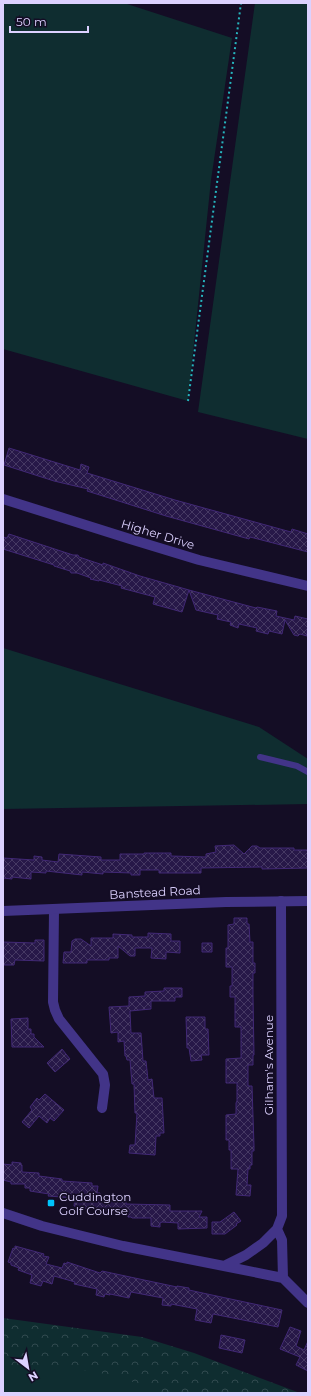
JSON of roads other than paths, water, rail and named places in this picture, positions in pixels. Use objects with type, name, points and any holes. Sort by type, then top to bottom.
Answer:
[{"type":"street","name":"Higher Drive","points":[[3,499],[130,540],[199,560],[308,586]]},
{"type":"street","name":"Gilham's Avenue","points":[[224,1266],[246,1255],[263,1242],[276,1229],[282,1216],[281,901]]},
{"type":"street","name":"Banstead Road","points":[[3,911],[54,910],[204,902],[308,901]]},
{"type":"street","points":[[54,910],[53,1002],[58,1019],[102,1074],[106,1085],[102,1108]]},
{"type":"street","points":[[3,1213],[42,1226],[116,1244],[283,1278],[308,1303]]},
{"type":"street","points":[[276,1229],[282,1240],[283,1278]]},
{"type":"lane","points":[[260,757],[297,766],[308,772]]},
{"type":"place","name":"Cuddington Golf Course","points":[[51,1203]]}]
